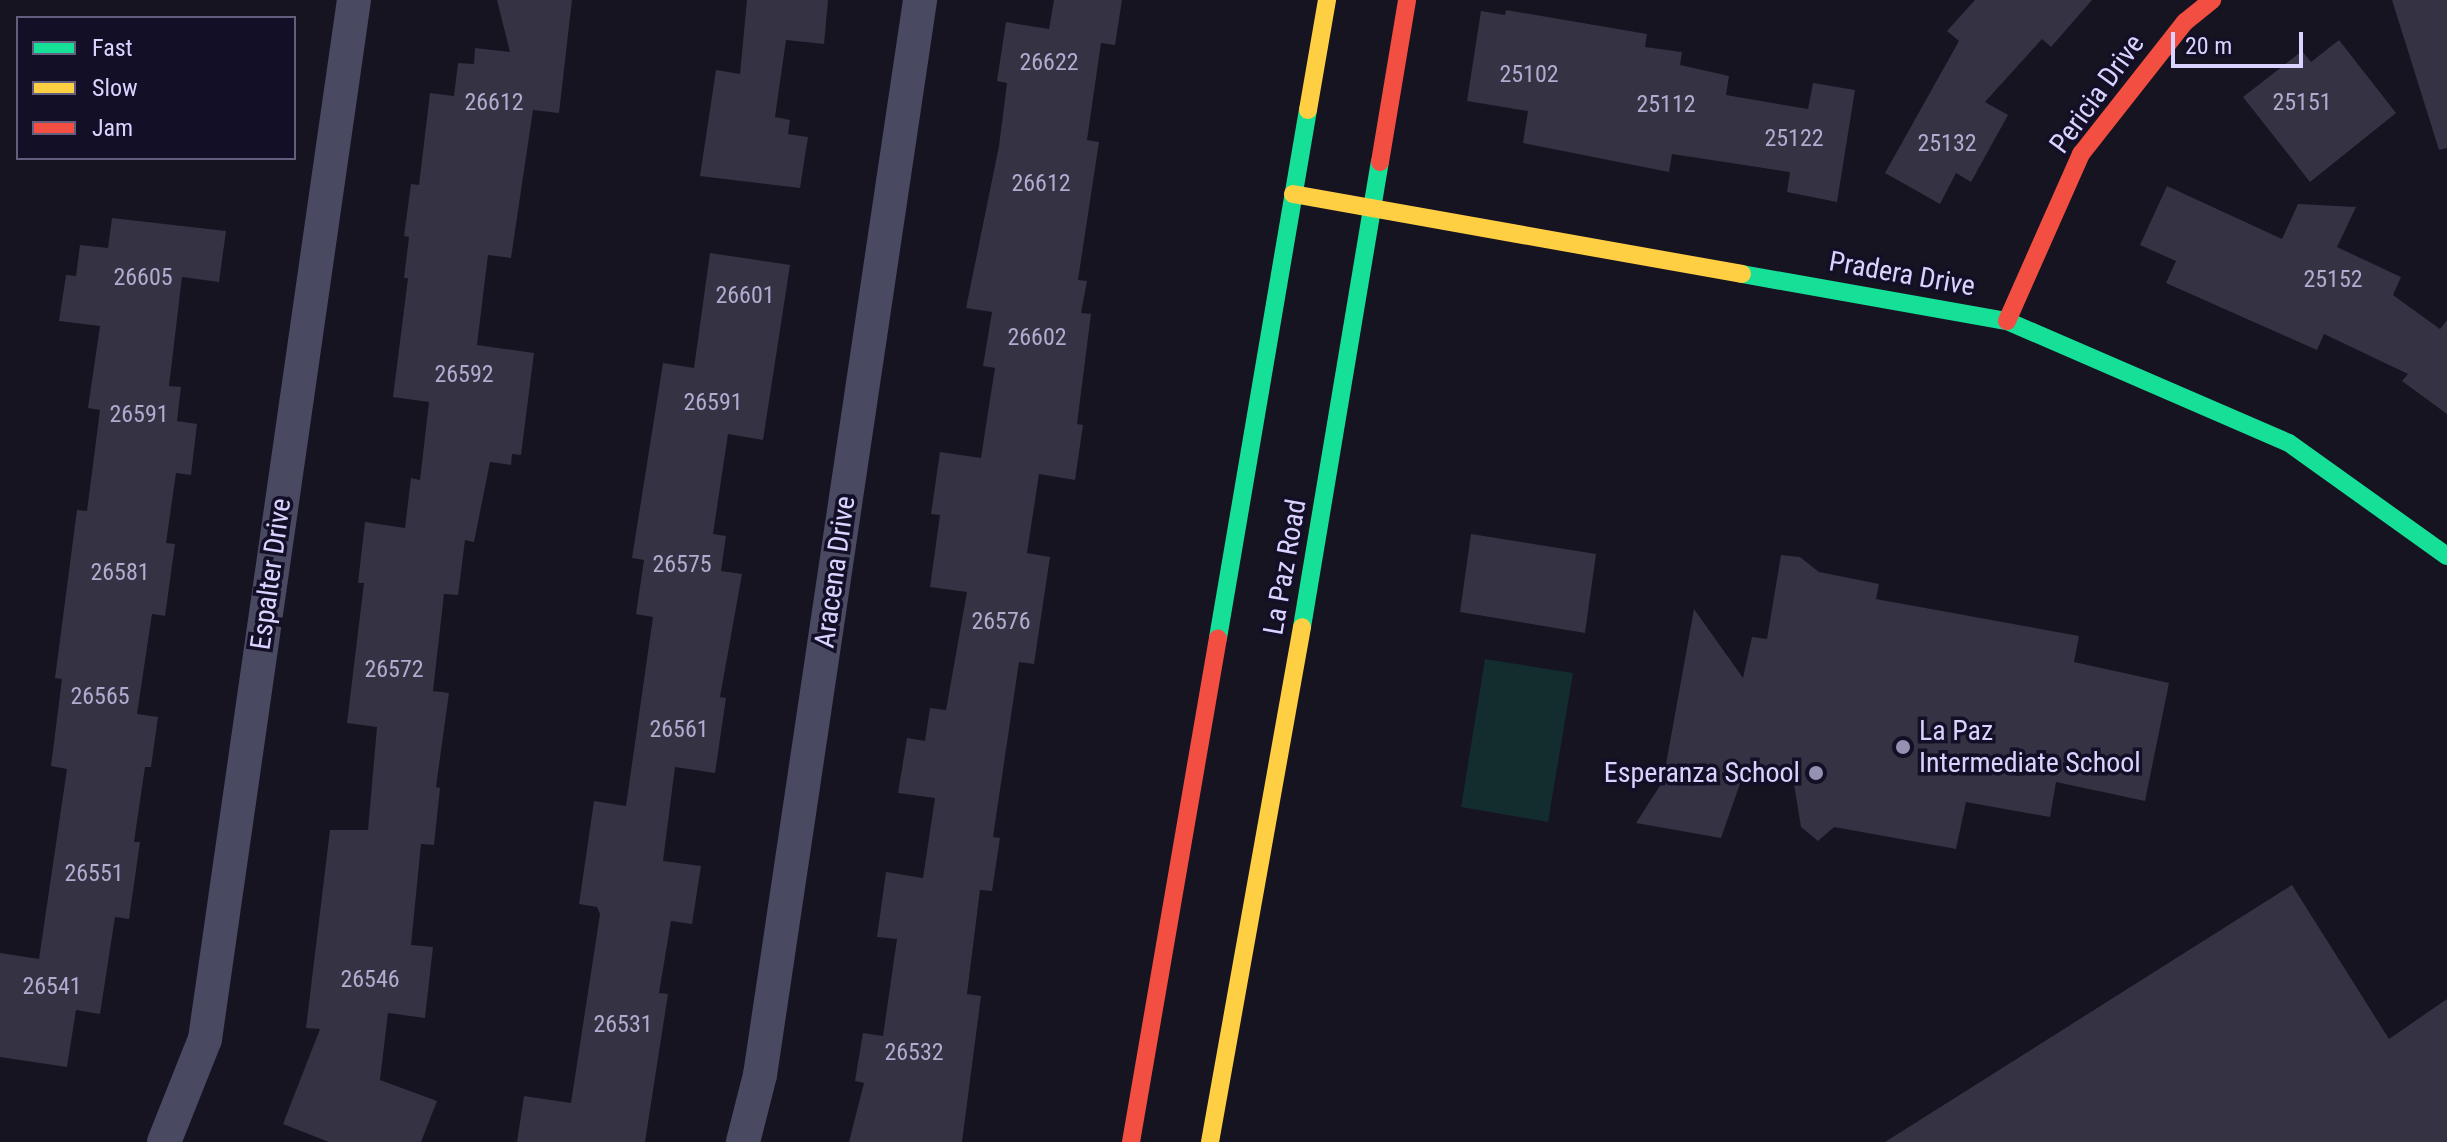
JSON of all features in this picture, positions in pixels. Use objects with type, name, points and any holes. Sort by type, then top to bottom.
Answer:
[{"type":"main road","name":"La Paz Road","points":[[1131,1142],[1327,0]]},
{"type":"main road","name":"La Paz Road","points":[[1210,1142],[1374,208],[1407,0]]},
{"type":"main road","name":"Pericia Drive","points":[[2007,321],[2081,154],[2185,22],[2212,0]]},
{"type":"main road","name":"Pradera Drive","points":[[1293,194],[2007,321],[2289,443],[2447,556]]},
{"type":"street","name":"Espalter Drive","points":[[164,1142],[205,1039],[354,0]]},
{"type":"street","name":"Aracena Drive","points":[[743,1142],[760,1075],[920,0]]},
{"type":"green space","points":[[1485,659],[1573,673],[1548,822],[1461,807]]},
{"type":"building","points":[[497,0],[572,0],[559,113],[533,110],[511,258],[488,255],[477,345],[534,353],[521,455],[512,454],[511,465],[490,462],[474,542],[465,540],[458,595],[444,594],[433,691],[449,693],[436,787],[440,788],[434,845],[421,844],[411,945],[433,947],[425,1018],[388,1013],[380,1080],[437,1101],[421,1142],[329,1142],[283,1124],[320,1029],[306,1028],[330,830],[368,830],[377,727],[347,723],[364,583],[358,583],[365,522],[405,528],[411,478],[420,480],[429,402],[393,397],[408,278],[404,278],[409,237],[404,236],[411,184],[419,185],[430,93],[454,96],[458,63],[474,64],[475,48],[510,52]]},
{"type":"building","points":[[747,0],[828,0],[824,44],[786,40],[775,117],[790,120],[788,134],[808,137],[800,188],[700,176],[716,70],[740,74]]},
{"type":"building","points":[[1054,0],[1122,0],[1115,45],[1101,43],[1087,140],[1099,142],[1078,280],[1087,281],[1081,313],[1091,314],[1077,424],[1083,425],[1075,480],[1039,474],[1027,553],[1050,557],[1034,664],[1019,662],[993,837],[1000,838],[992,891],[980,890],[967,994],[981,996],[962,1142],[849,1142],[864,1083],[855,1081],[863,1033],[883,1036],[897,939],[877,937],[886,872],[923,878],[935,798],[898,793],[907,738],[925,741],[930,708],[946,710],[967,592],[930,587],[940,515],[931,514],[940,452],[981,458],[995,368],[983,366],[992,312],[966,308],[999,146],[1007,83],[997,81],[1006,22],[1049,29]]},
{"type":"building","points":[[1975,0],[2092,0],[2051,47],[2042,39],[1985,102],[2008,115],[1971,182],[1956,173],[1940,204],[1885,173],[1959,41],[1947,31]]},
{"type":"building","points":[[2392,0],[2447,0],[2447,148],[2439,150]]},
{"type":"building","points":[[1506,10],[1647,34],[1645,47],[1682,52],[1680,65],[1729,76],[1726,95],[1808,109],[1813,83],[1855,90],[1837,202],[1787,192],[1790,172],[1672,154],[1669,172],[1523,143],[1528,111],[1467,101],[1481,11],[1505,15]]},
{"type":"building","points":[[2339,40],[2396,113],[2310,182],[2243,97],[2302,51],[2311,62]]},
{"type":"building","points":[[2167,186],[2282,239],[2298,204],[2356,207],[2337,247],[2401,277],[2393,295],[2440,329],[2447,320],[2447,414],[2402,381],[2408,374],[2324,334],[2317,350],[2166,283],[2176,261],[2140,245]]},
{"type":"building","points":[[112,218],[226,231],[219,282],[182,277],[169,386],[181,387],[177,421],[197,424],[191,475],[176,473],[166,543],[175,544],[165,616],[152,614],[137,714],[158,717],[151,767],[145,767],[134,842],[140,842],[129,919],[115,917],[100,1014],[76,1010],[67,1067],[0,1057],[0,953],[39,959],[67,769],[51,766],[62,679],[55,678],[77,510],[87,511],[100,410],[88,408],[100,326],[59,321],[66,275],[76,276],[80,245],[108,248]]},
{"type":"building","points":[[710,253],[790,265],[763,440],[728,434],[713,534],[726,536],[721,571],[742,574],[720,697],[726,698],[715,773],[675,767],[663,861],[701,866],[692,924],[671,921],[659,993],[668,994],[645,1142],[517,1142],[524,1096],[571,1103],[600,914],[597,907],[579,904],[594,801],[626,806],[653,617],[636,614],[644,560],[632,558],[663,363],[694,368]]},
{"type":"building","points":[[1471,534],[1596,554],[1585,633],[1460,612]]},
{"type":"building","name":"Esperanza School","points":[[1781,555],[1800,557],[1819,572],[1879,584],[1876,599],[2079,636],[2074,662],[2169,683],[2145,801],[2056,782],[2050,817],[1966,802],[1956,849],[1834,827],[1818,841],[1801,827],[1794,784],[1743,775],[1721,838],[1636,823],[1663,781],[1694,609],[1743,678],[1752,637],[1767,639]]},
{"type":"building","points":[[2292,885],[2389,1039],[2447,999],[2447,1142],[1885,1142]]},
{"type":"traffic: fast","points":[[1218,638],[1308,110]]},
{"type":"traffic: fast","points":[[1302,627],[1380,162]]},
{"type":"traffic: fast","points":[[1742,274],[2007,321],[2289,443],[2447,556]]},
{"type":"traffic: slow","points":[[1308,110],[1327,0]]},
{"type":"traffic: slow","points":[[1293,194],[1742,274]]},
{"type":"traffic: slow","points":[[1210,1142],[1302,627]]},
{"type":"traffic: jam","points":[[1380,162],[1407,0]]},
{"type":"traffic: jam","points":[[2007,321],[2081,154],[2185,22],[2212,0]]},
{"type":"traffic: jam","points":[[1131,1142],[1218,638]]},
{"type":"place","name":"La Paz Intermediate School","points":[[1903,747]]},
{"type":"place","name":"Esperanza School","points":[[1816,773]]}]
